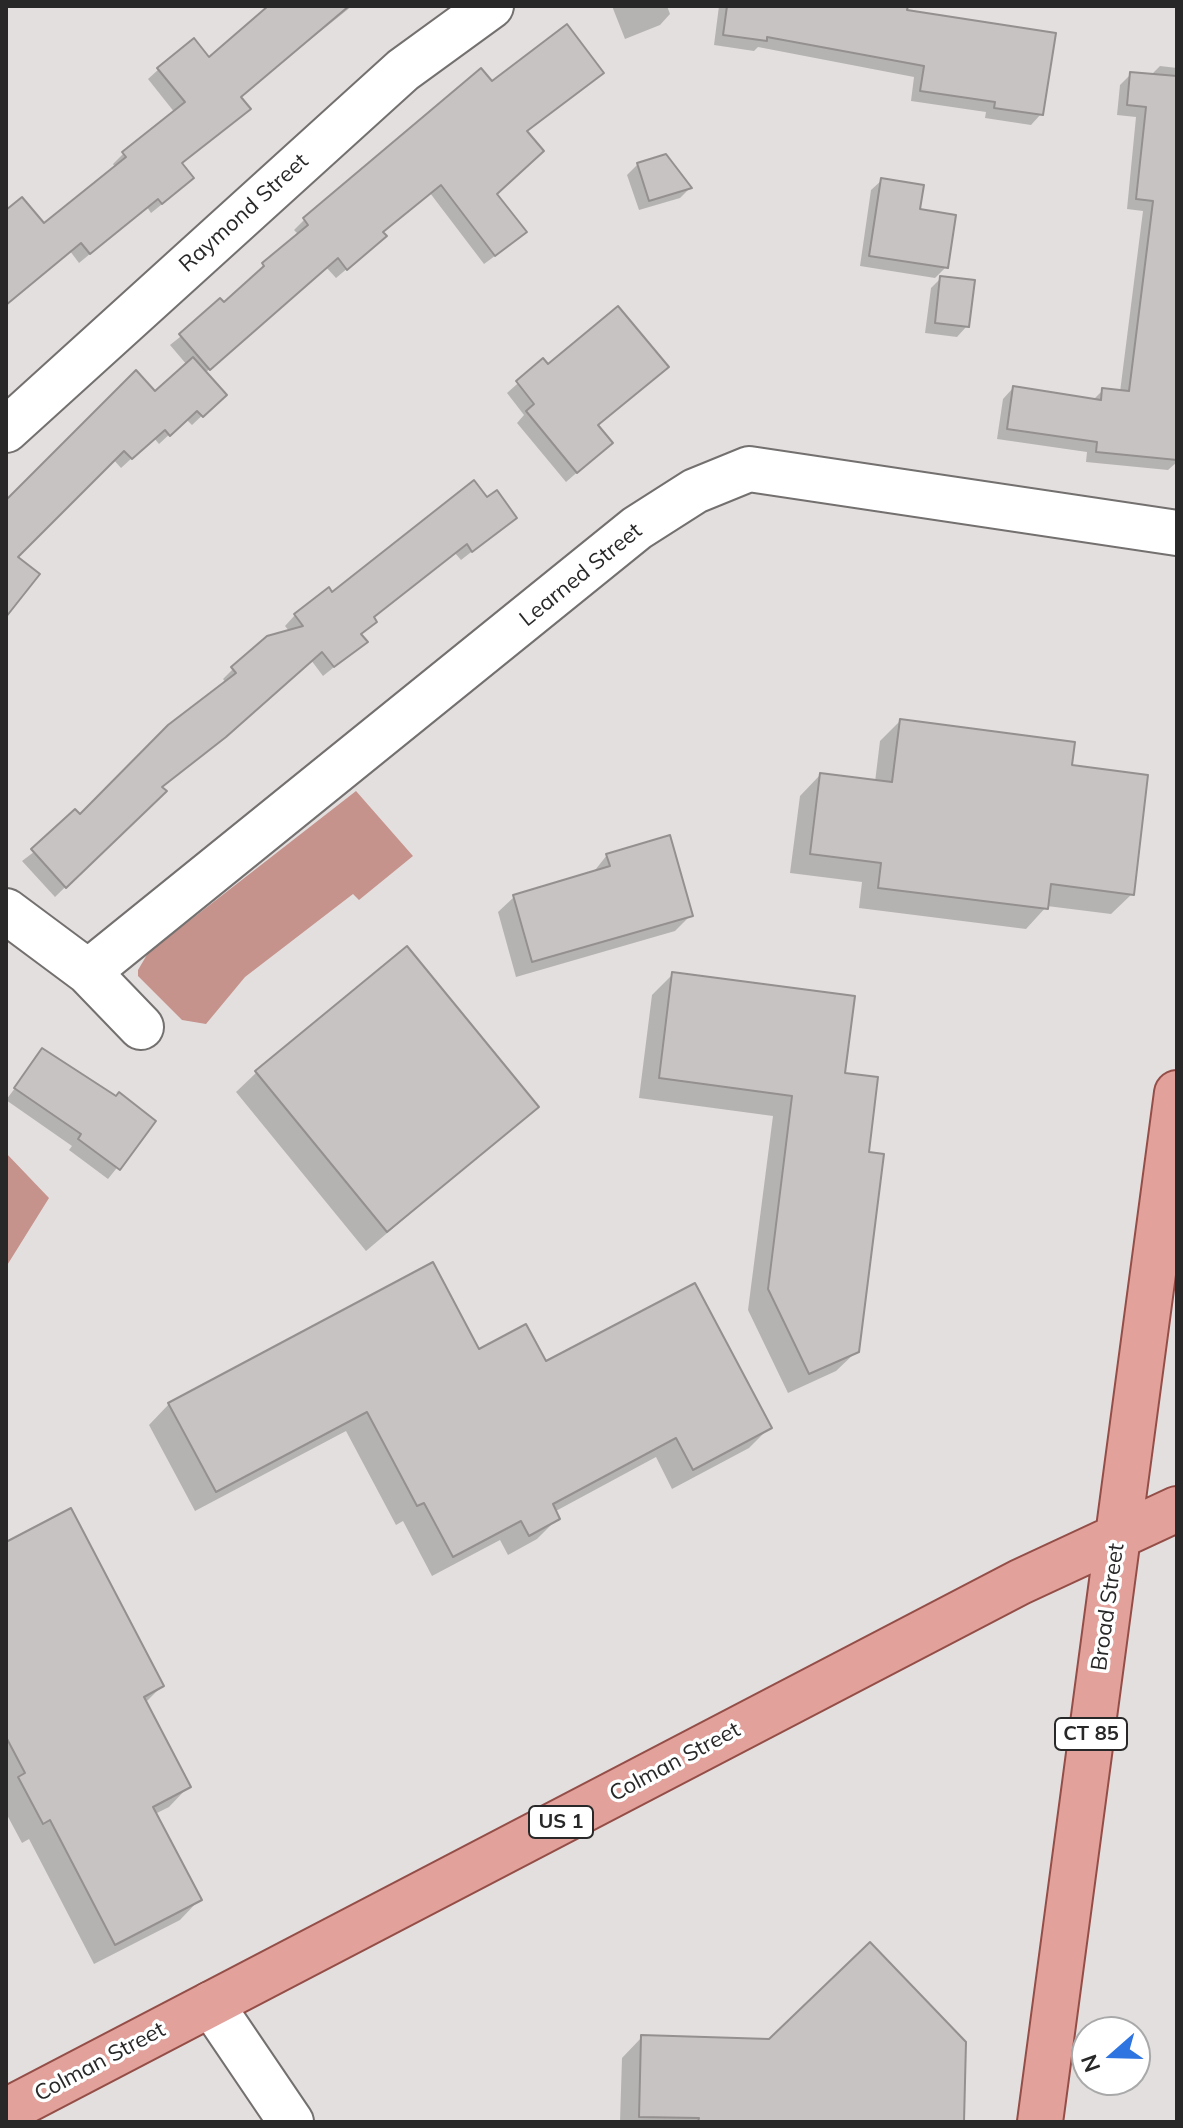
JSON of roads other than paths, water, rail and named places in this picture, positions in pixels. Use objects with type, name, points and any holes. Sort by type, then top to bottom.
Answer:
[{"type":"main road","name":"Broad Street","points":[[1040,2122],[1177,1093]]},
{"type":"main road","name":"Colman Street","points":[[6,2111],[1020,1582],[1177,1509]]},
{"type":"street","name":"Raymond Street","points":[[6,430],[403,70],[491,6]]},
{"type":"street","name":"Learned Street","points":[[88,972],[637,528],[708,485],[749,469],[1177,533]]},
{"type":"street","points":[[6,911],[88,972],[141,1027]]},
{"type":"street","points":[[211,2004],[291,2122]]}]
